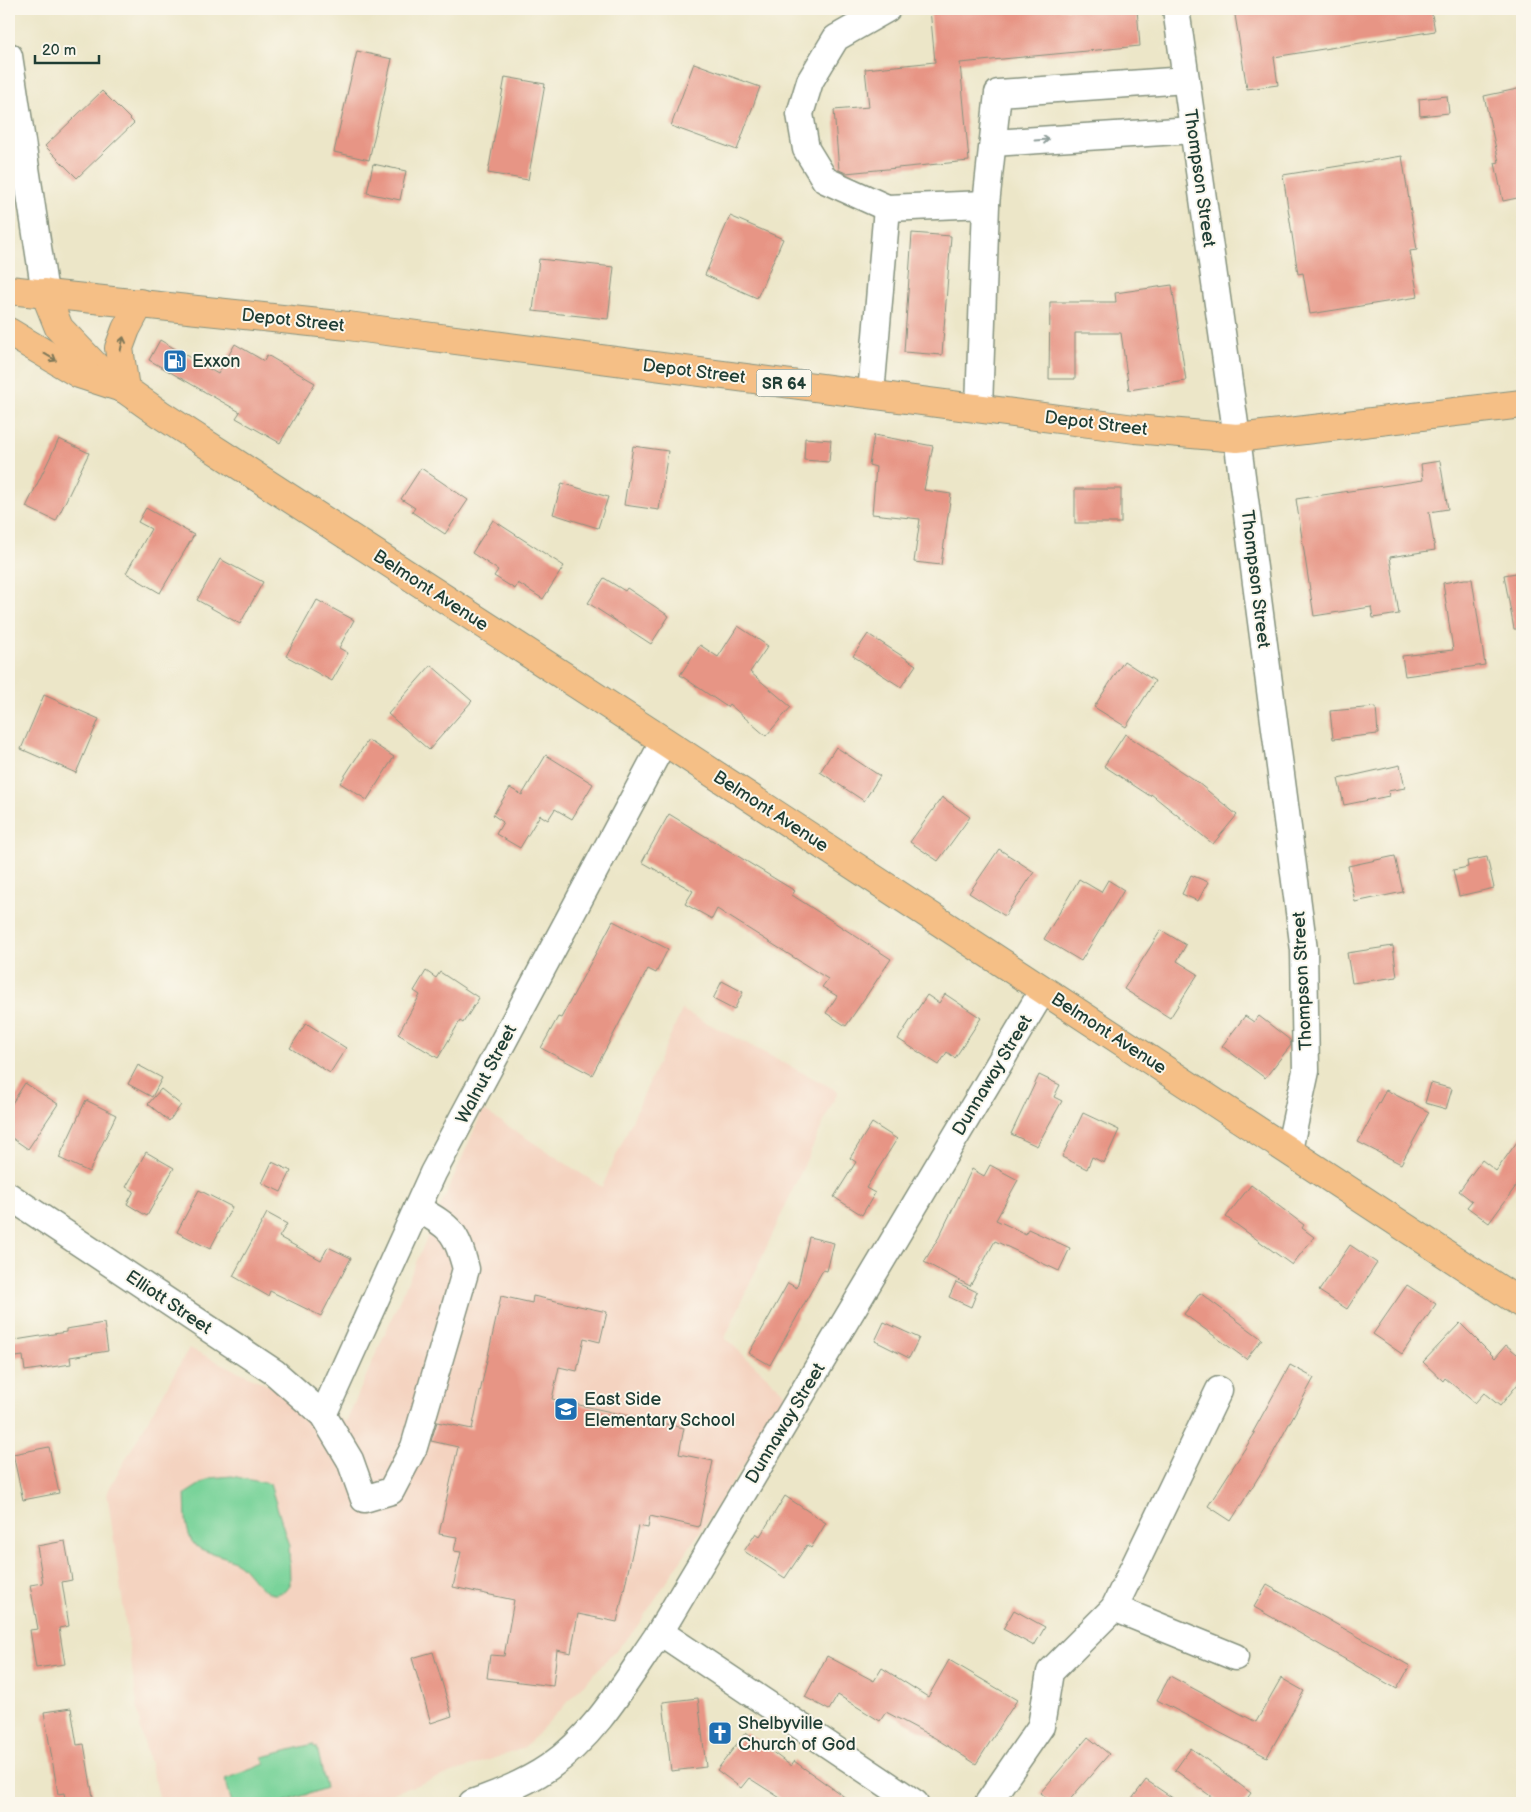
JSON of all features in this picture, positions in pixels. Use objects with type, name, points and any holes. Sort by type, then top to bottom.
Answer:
[{"type":"main road","name":"SR 64","points":[[9,290],[45,293]]},
{"type":"main road","name":"Depot Street","points":[[45,293],[348,326],[1134,429],[1237,438],[1522,404]]},
{"type":"main road","name":"Belmont Avenue","points":[[45,293],[59,328],[102,372],[125,389],[1522,1304]]},
{"type":"main road","points":[[9,332],[79,374],[125,389],[119,348],[126,329],[140,303]]},
{"type":"street","points":[[887,9],[836,38],[810,81],[800,114],[806,149],[825,180],[887,208],[986,204]]},
{"type":"street","name":"Thompson Street","points":[[1176,9],[1237,438],[1304,950],[1306,1071],[1289,1150]]},
{"type":"street","points":[[9,56],[45,293]]},
{"type":"street","points":[[979,408],[986,204],[998,93],[1186,80]]},
{"type":"street","points":[[993,143],[1193,130]]},
{"type":"street","points":[[871,394],[887,208]]},
{"type":"street","name":"Walnut Street","points":[[323,1415],[433,1172],[664,741]]},
{"type":"street","name":"Dunnaway Street","points":[[487,1801],[548,1768],[574,1746],[599,1719],[660,1632],[1043,990]]},
{"type":"street","name":"Elliott Street","points":[[9,1196],[274,1372],[323,1415],[350,1460],[364,1499],[391,1491],[414,1447],[466,1269],[459,1241],[447,1226],[417,1208]]},
{"type":"street","points":[[988,1803],[1041,1726],[1050,1672],[1114,1608],[1219,1390]]},
{"type":"street","points":[[1114,1608],[1235,1657]]},
{"type":"street","points":[[660,1632],[915,1803]]},
{"type":"shaded area","name":"East Side Elementary School","points":[[682,1010],[838,1091],[725,1338],[789,1397],[634,1631],[524,1748],[364,1803],[161,1803],[141,1732],[107,1492],[189,1348],[346,1422],[483,1110],[602,1187]]},
{"type":"green space","points":[[232,1476],[270,1484],[289,1546],[290,1585],[281,1592],[274,1594],[264,1590],[239,1564],[200,1549],[189,1536],[186,1522],[185,1494],[210,1478]]},
{"type":"green space","points":[[313,1744],[314,1747],[317,1747],[326,1788],[281,1803],[232,1803],[225,1779],[265,1764],[263,1757]]},
{"type":"building","points":[[930,9],[1137,9],[1140,46],[960,63],[969,161],[846,173],[839,170],[834,110],[869,107],[865,69],[935,62]]},
{"type":"building","points":[[1234,9],[1431,9],[1435,31],[1274,57],[1278,85],[1247,89]]},
{"type":"building","points":[[357,51],[392,59],[369,160],[334,152]]},
{"type":"building","points":[[694,63],[760,87],[737,150],[671,126]]},
{"type":"building","points":[[505,77],[545,84],[528,180],[488,173]]},
{"type":"building","points":[[1522,88],[1522,197],[1503,201],[1495,163],[1499,162],[1484,96]]},
{"type":"building","points":[[102,91],[134,123],[77,178],[45,146]]},
{"type":"building","points":[[1447,96],[1449,113],[1420,116],[1419,99]]},
{"type":"building","points":[[1402,156],[1417,250],[1410,251],[1418,297],[1310,314],[1303,273],[1298,274],[1283,175]]},
{"type":"building","points":[[373,164],[406,171],[400,200],[367,193]]},
{"type":"building","points":[[730,216],[783,239],[757,298],[705,275]]},
{"type":"building","points":[[912,233],[951,236],[942,355],[904,352]]},
{"type":"building","points":[[539,259],[614,267],[608,319],[533,311]]},
{"type":"building","points":[[1172,285],[1186,381],[1129,390],[1121,333],[1075,333],[1075,379],[1049,379],[1050,302],[1116,302],[1115,293]]},
{"type":"building","points":[[160,340],[218,374],[235,344],[264,361],[267,355],[315,383],[280,443],[236,418],[240,412],[149,360]]},
{"type":"building","points":[[874,435],[933,446],[924,490],[951,494],[941,565],[914,562],[920,519],[872,514],[876,467],[869,465]]},
{"type":"building","points":[[805,438],[831,440],[829,462],[804,460]]},
{"type":"building","points":[[59,439],[89,453],[56,521],[26,507]]},
{"type":"building","points":[[633,446],[668,451],[659,510],[624,505]]},
{"type":"building","points":[[1440,461],[1448,509],[1429,512],[1435,550],[1390,557],[1399,614],[1373,618],[1371,607],[1314,616],[1296,499],[1423,480],[1421,464]]},
{"type":"building","points":[[421,468],[468,500],[445,534],[412,512],[415,508],[401,499]]},
{"type":"building","points":[[562,483],[608,497],[598,528],[553,514]]},
{"type":"building","points":[[1075,489],[1121,489],[1121,523],[1075,523]]},
{"type":"building","points":[[146,508],[194,535],[160,593],[126,573],[151,529],[138,522]]},
{"type":"building","points":[[493,520],[564,566],[543,599],[518,583],[515,589],[494,576],[498,570],[472,553]]},
{"type":"building","points":[[220,559],[263,582],[240,624],[197,600]]},
{"type":"building","points":[[1522,572],[1522,629],[1514,629],[1504,575]]},
{"type":"building","points":[[604,578],[625,591],[627,588],[669,616],[651,644],[588,603]]},
{"type":"building","points":[[1472,579],[1485,665],[1405,676],[1402,656],[1453,650],[1443,583]]},
{"type":"building","points":[[317,600],[354,620],[339,648],[348,653],[332,681],[286,656]]},
{"type":"building","points":[[738,626],[768,646],[750,672],[791,707],[766,736],[729,704],[727,707],[680,675],[700,645],[718,657]]},
{"type":"building","points":[[868,634],[916,665],[901,687],[853,656]]},
{"type":"building","points":[[1124,661],[1155,681],[1126,727],[1094,707]]},
{"type":"building","points":[[431,665],[472,701],[429,750],[388,714]]},
{"type":"building","points":[[44,695],[99,719],[76,773],[21,749]]},
{"type":"building","points":[[1376,707],[1378,734],[1333,739],[1330,711]]},
{"type":"building","points":[[1125,734],[1197,782],[1237,815],[1213,844],[1151,794],[1150,796],[1104,766]]},
{"type":"building","points":[[368,740],[394,757],[367,800],[340,783]]},
{"type":"building","points":[[836,747],[880,776],[864,801],[820,772]]},
{"type":"building","points":[[546,755],[593,784],[572,819],[555,809],[548,820],[540,815],[520,848],[496,834],[503,822],[493,815],[510,788],[522,795]]},
{"type":"building","points":[[1400,765],[1405,788],[1388,791],[1389,796],[1344,805],[1338,779]]},
{"type":"building","points":[[942,797],[970,817],[938,861],[910,842]]},
{"type":"building","points":[[669,814],[795,891],[792,895],[891,959],[846,1026],[826,1013],[837,996],[822,987],[828,979],[717,909],[712,919],[685,904],[693,891],[642,862]]},
{"type":"building","points":[[999,849],[1034,872],[1005,916],[969,893]]},
{"type":"building","points":[[1395,856],[1403,892],[1355,902],[1348,866]]},
{"type":"building","points":[[1487,857],[1494,888],[1459,896],[1453,870],[1468,867],[1467,861]]},
{"type":"building","points":[[1191,875],[1208,882],[1198,901],[1182,894]]},
{"type":"building","points":[[1079,879],[1101,892],[1108,880],[1124,890],[1081,961],[1044,939]]},
{"type":"building","points":[[613,921],[668,949],[656,973],[648,969],[592,1075],[541,1048],[558,1017],[561,1018]]},
{"type":"building","points":[[1161,930],[1186,945],[1177,961],[1198,974],[1170,1018],[1124,989]]},
{"type":"building","points":[[1393,946],[1397,977],[1352,983],[1347,953]]},
{"type":"building","points":[[426,971],[436,978],[440,972],[479,998],[463,1023],[460,1021],[438,1058],[398,1034],[420,995],[414,991]]},
{"type":"building","points":[[722,981],[743,992],[734,1010],[713,999]]},
{"type":"building","points":[[945,994],[981,1018],[955,1058],[947,1052],[939,1065],[898,1039],[927,995],[939,1003]]},
{"type":"building","points":[[1245,1016],[1254,1022],[1259,1016],[1290,1040],[1291,1045],[1265,1078],[1222,1046]]},
{"type":"building","points":[[306,1023],[346,1048],[330,1073],[290,1048]]},
{"type":"building","points":[[138,1065],[162,1078],[152,1097],[128,1084]]},
{"type":"building","points":[[1039,1075],[1060,1085],[1054,1097],[1062,1101],[1037,1146],[1011,1134]]},
{"type":"building","points":[[25,1083],[58,1104],[28,1149],[9,1136],[9,1108]]},
{"type":"building","points":[[1431,1083],[1452,1089],[1446,1109],[1425,1103]]},
{"type":"building","points":[[161,1089],[181,1105],[169,1121],[148,1104]]},
{"type":"building","points":[[1386,1090],[1429,1112],[1401,1164],[1358,1142]]},
{"type":"building","points":[[86,1100],[116,1115],[89,1172],[59,1158]]},
{"type":"building","points":[[1083,1113],[1119,1130],[1104,1163],[1092,1157],[1087,1169],[1062,1157]]},
{"type":"building","points":[[872,1123],[897,1139],[866,1188],[875,1193],[862,1215],[834,1197],[856,1162],[850,1158]]},
{"type":"building","points":[[1522,1135],[1522,1178],[1489,1223],[1467,1207],[1472,1201],[1459,1191],[1482,1160],[1496,1171]]},
{"type":"building","points":[[146,1152],[174,1168],[147,1216],[127,1204],[134,1191],[126,1187]]},
{"type":"building","points":[[272,1162],[291,1171],[281,1192],[262,1183]]},
{"type":"building","points":[[990,1165],[1018,1180],[996,1220],[1026,1234],[1028,1229],[1070,1248],[1059,1271],[995,1241],[970,1286],[924,1262],[939,1237],[972,1169],[984,1176]]},
{"type":"building","points":[[1251,1185],[1304,1225],[1302,1228],[1314,1237],[1292,1265],[1226,1217]]},
{"type":"building","points":[[199,1190],[232,1207],[210,1249],[177,1232]]},
{"type":"building","points":[[267,1213],[287,1224],[279,1237],[321,1260],[328,1247],[351,1258],[321,1316],[270,1291],[268,1296],[233,1276]]},
{"type":"building","points":[[809,1237],[834,1243],[827,1271],[823,1270],[770,1365],[749,1353],[788,1283],[797,1288]]},
{"type":"building","points":[[1350,1245],[1377,1263],[1347,1309],[1319,1291]]},
{"type":"building","points":[[956,1282],[977,1292],[971,1307],[949,1297]]},
{"type":"building","points":[[1407,1285],[1436,1304],[1402,1354],[1373,1334]]},
{"type":"building","points":[[1200,1293],[1262,1339],[1246,1359],[1184,1314]]},
{"type":"building","points":[[501,1296],[532,1303],[533,1296],[607,1312],[600,1342],[584,1338],[577,1371],[559,1367],[552,1399],[684,1428],[679,1454],[713,1461],[699,1527],[650,1516],[648,1528],[638,1526],[617,1622],[578,1614],[571,1653],[557,1650],[553,1686],[487,1678],[490,1655],[504,1656],[514,1600],[453,1587],[461,1552],[454,1551],[457,1537],[439,1534],[458,1447],[431,1441],[437,1422],[472,1429]]},
{"type":"building","points":[[884,1322],[919,1338],[909,1358],[875,1341]]},
{"type":"building","points":[[104,1323],[108,1351],[70,1357],[71,1364],[25,1371],[23,1356],[9,1358],[9,1341],[66,1332],[66,1329]]},
{"type":"building","points":[[1460,1323],[1495,1358],[1506,1345],[1522,1358],[1522,1379],[1500,1406],[1484,1393],[1475,1403],[1445,1378],[1443,1381],[1423,1362]]},
{"type":"building","points":[[1290,1365],[1314,1378],[1271,1457],[1231,1521],[1208,1506],[1255,1433],[1253,1432]]},
{"type":"building","points":[[49,1447],[59,1493],[23,1500],[13,1454]]},
{"type":"building","points":[[785,1496],[826,1523],[811,1548],[807,1545],[785,1578],[744,1551],[756,1533],[760,1536]]},
{"type":"building","points":[[65,1541],[72,1580],[62,1582],[69,1626],[59,1628],[65,1664],[36,1668],[30,1630],[38,1629],[30,1585],[43,1583],[37,1546]]},
{"type":"building","points":[[1267,1585],[1410,1666],[1397,1689],[1254,1607]]},
{"type":"building","points":[[1014,1610],[1045,1627],[1034,1646],[1003,1629]]},
{"type":"building","points":[[433,1652],[452,1716],[431,1723],[412,1658]]},
{"type":"building","points":[[827,1656],[874,1681],[882,1668],[928,1697],[949,1660],[1017,1700],[976,1764],[935,1738],[886,1712],[880,1721],[838,1695],[829,1710],[805,1697]]},
{"type":"building","points":[[1170,1676],[1256,1722],[1281,1678],[1304,1691],[1267,1757],[1157,1700]]},
{"type":"building","points":[[698,1698],[706,1767],[671,1771],[663,1702]]},
{"type":"building","points":[[71,1708],[77,1745],[84,1744],[94,1803],[66,1803],[64,1793],[58,1794],[44,1712]]},
{"type":"building","points":[[746,1732],[791,1766],[794,1761],[853,1803],[788,1803],[749,1778],[741,1788],[717,1770]]},
{"type":"building","points":[[1088,1737],[1109,1754],[1067,1803],[1052,1803],[1040,1793]]},
{"type":"building","points":[[1191,1748],[1251,1793],[1244,1803],[1220,1803],[1175,1770]]},
{"type":"building","points":[[1146,1780],[1180,1803],[1129,1803]]},
{"type":"place","name":"Exxon","points":[[175,361]]},
{"type":"place","name":"East Side Elementary School","points":[[566,1409]]},
{"type":"place","name":"Shelbyville Church of God","points":[[720,1733]]}]
